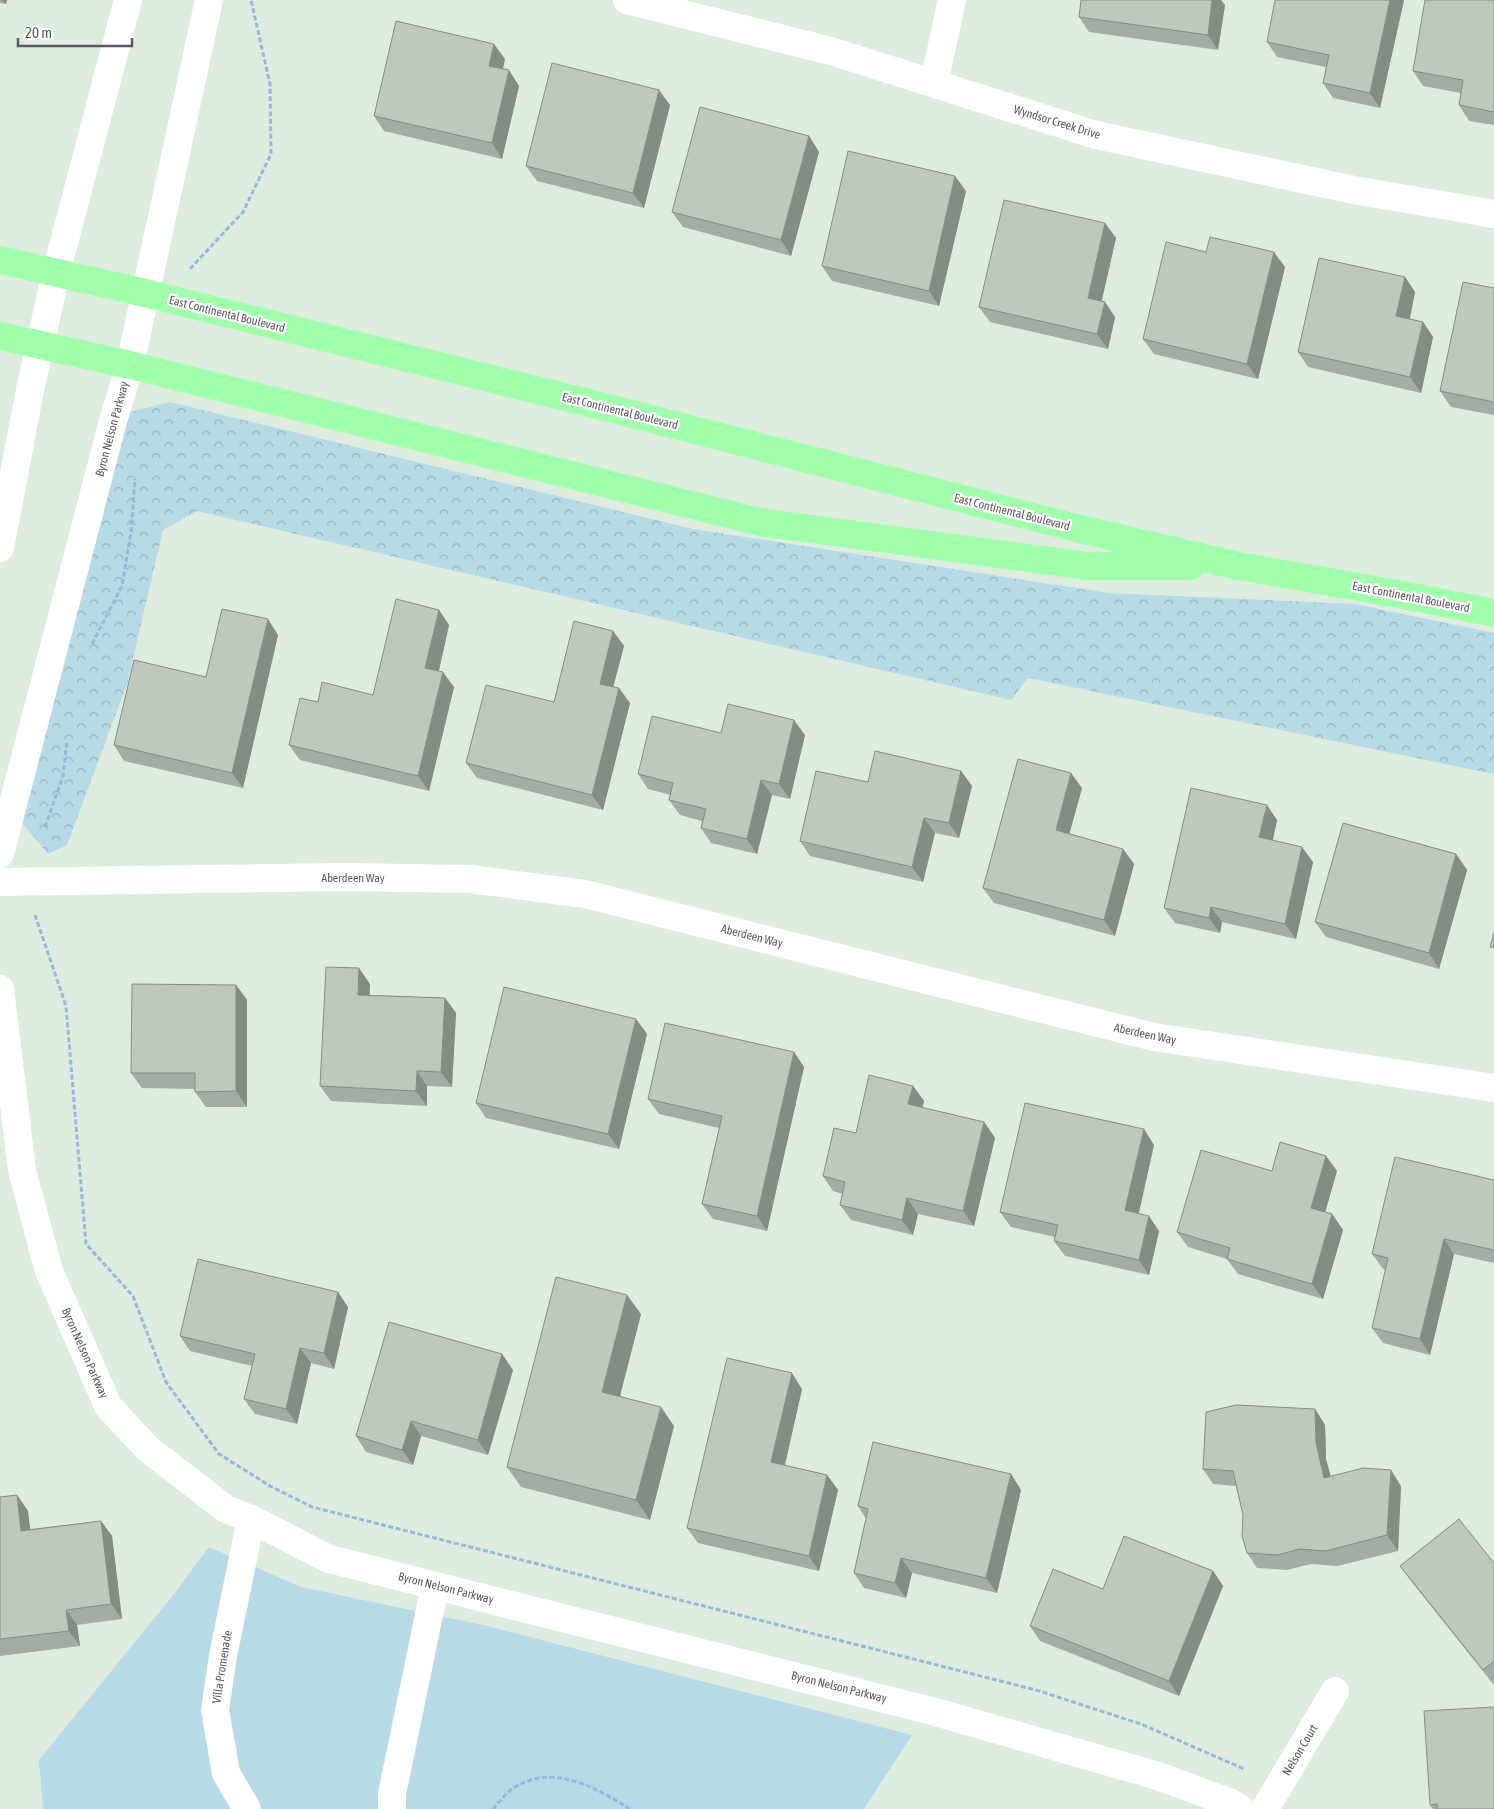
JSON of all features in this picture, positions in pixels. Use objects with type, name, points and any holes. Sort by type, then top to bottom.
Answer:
[{"type":"main road","name":"East Continental Boulevard","points":[[0,260],[144,293],[756,444],[956,498],[1239,566],[1494,613]]},
{"type":"main road","name":"East Continental Boulevard","points":[[0,336],[130,366],[760,522],[1088,566],[1239,566]]},
{"type":"street","points":[[0,548],[39,345],[56,273],[128,0]]},
{"type":"street","name":"Byron Nelson Parkway","points":[[0,854],[113,421],[130,366],[144,293],[208,0]]},
{"type":"street","name":"Wyndsor Creek Drive","points":[[627,0],[832,51],[1096,135],[1354,190],[1494,214]]},
{"type":"street","points":[[934,83],[952,0]]},
{"type":"street","name":"Aberdeen Way","points":[[12,882],[345,877],[460,879],[585,894],[1154,1037],[1494,1088]]},
{"type":"street","name":"Byron Nelson Parkway","points":[[0,989],[22,1170],[49,1271],[108,1406],[148,1449],[226,1509],[329,1559],[932,1711],[1158,1776],[1231,1802],[1241,1809]]},
{"type":"street","name":"Villa Promenade","points":[[248,1809],[226,1773],[215,1710],[223,1656],[251,1520]]},
{"type":"street","points":[[392,1809],[392,1794],[435,1586]]},
{"type":"street","name":"Nelson Court","points":[[1265,1809],[1335,1691]]},
{"type":"path","points":[[171,300],[188,272],[243,212],[271,154],[270,84],[251,0]]},
{"type":"path","points":[[88,652],[122,586],[131,532],[135,475]]},
{"type":"path","points":[[44,829],[63,776],[67,737]]},
{"type":"path","points":[[12,882],[66,1006],[86,1244],[134,1296],[166,1382],[219,1454],[270,1486],[312,1507],[1036,1690],[1141,1724],[1279,1785]]},
{"type":"path","points":[[494,1809],[512,1789],[537,1778],[557,1777],[582,1783],[630,1809]]},
{"type":"green space","points":[[170,402],[693,529],[1109,593],[1355,604],[1494,633],[1494,774],[1028,678],[1011,700],[197,511],[163,530],[127,684],[67,845],[48,854],[22,823],[126,413]]},
{"type":"green space","points":[[209,1547],[301,1587],[483,1625],[912,1735],[864,1809],[43,1809],[39,1760],[174,1594]]},
{"type":"building","points":[[1081,0],[1212,0],[1208,35],[1079,17]]},
{"type":"building","points":[[1275,0],[1390,0],[1370,93],[1323,83],[1329,55],[1267,42]]},
{"type":"building","points":[[1425,0],[1494,0],[1494,112],[1459,105],[1463,80],[1413,71]]},
{"type":"building","points":[[396,21],[494,44],[489,66],[509,70],[492,143],[374,116]]},
{"type":"building","points":[[552,63],[659,90],[633,193],[526,166]]},
{"type":"building","points":[[700,107],[809,136],[781,240],[672,212]]},
{"type":"building","points":[[848,151],[955,176],[929,291],[822,266]]},
{"type":"building","points":[[1004,200],[1105,223],[1088,298],[1105,302],[1097,334],[979,307]]},
{"type":"building","points":[[1210,237],[1274,252],[1247,364],[1143,339],[1166,242],[1206,252]]},
{"type":"building","points":[[1319,258],[1405,277],[1396,316],[1423,322],[1410,377],[1298,352]]},
{"type":"building","points":[[1463,282],[1494,288],[1494,402],[1440,391]]},
{"type":"building","points":[[396,599],[439,610],[425,668],[443,672],[418,776],[289,745],[300,698],[318,702],[322,682],[373,695]]},
{"type":"building","points":[[222,609],[268,619],[232,773],[114,745],[134,660],[206,677]]},
{"type":"building","points":[[574,621],[613,631],[600,684],[619,688],[592,795],[466,763],[486,685],[554,702]]},
{"type":"building","points":[[728,704],[794,720],[779,784],[761,780],[747,839],[701,828],[706,809],[669,800],[673,783],[638,774],[652,716],[721,733]]},
{"type":"building","points":[[875,751],[961,771],[949,823],[924,818],[912,867],[800,841],[816,771],[868,782]]},
{"type":"building","points":[[1018,759],[1071,773],[1056,830],[1123,849],[1104,920],[983,888]]},
{"type":"building","points":[[1191,788],[1267,805],[1259,837],[1302,847],[1285,924],[1211,907],[1209,918],[1164,908]]},
{"type":"building","points":[[1343,823],[1456,854],[1429,953],[1315,922]]},
{"type":"building","points":[[1494,932],[1494,948],[1490,947]]},
{"type":"building","points":[[326,967],[359,968],[358,995],[445,998],[441,1072],[417,1071],[416,1091],[320,1086]]},
{"type":"building","points":[[132,984],[236,985],[236,1091],[195,1092],[195,1073],[131,1073]]},
{"type":"building","points":[[504,987],[636,1019],[608,1134],[476,1103]]},
{"type":"building","points":[[665,1023],[794,1052],[757,1216],[702,1204],[722,1116],[648,1099]]},
{"type":"building","points":[[869,1075],[913,1086],[908,1104],[984,1122],[963,1211],[907,1198],[902,1220],[840,1205],[845,1182],[823,1176],[834,1128],[856,1133]]},
{"type":"building","points":[[1025,1103],[1144,1129],[1125,1210],[1149,1216],[1139,1260],[1054,1241],[1058,1225],[1000,1212]]},
{"type":"building","points":[[1280,1142],[1326,1156],[1311,1208],[1332,1214],[1312,1284],[1227,1259],[1230,1248],[1177,1232],[1201,1150],[1272,1171]]},
{"type":"building","points":[[1395,1157],[1494,1180],[1494,1250],[1444,1239],[1420,1339],[1372,1328],[1388,1258],[1372,1254]]},
{"type":"building","points":[[198,1259],[338,1292],[324,1353],[300,1348],[286,1409],[244,1399],[255,1354],[180,1336]]},
{"type":"building","points":[[556,1277],[627,1295],[602,1392],[661,1407],[636,1500],[507,1467]]},
{"type":"building","points":[[389,1322],[502,1354],[478,1440],[411,1421],[402,1450],[356,1436]]},
{"type":"building","points":[[727,1358],[792,1373],[771,1462],[827,1475],[809,1556],[687,1528]]},
{"type":"building","points":[[1236,1405],[1315,1409],[1316,1443],[1324,1478],[1363,1468],[1391,1470],[1387,1535],[1326,1551],[1300,1549],[1277,1555],[1247,1553],[1242,1536],[1243,1515],[1233,1471],[1203,1469],[1206,1412]]},
{"type":"building","points":[[873,1442],[1011,1474],[986,1578],[901,1558],[895,1583],[854,1573],[868,1509],[858,1506]]},
{"type":"building","points":[[17,1495],[21,1531],[101,1521],[111,1604],[66,1610],[69,1631],[0,1639],[0,1497]]},
{"type":"building","points":[[1459,1519],[1494,1563],[1494,1661],[1483,1670],[1400,1566]]},
{"type":"building","points":[[1124,1536],[1213,1571],[1169,1681],[1030,1626],[1053,1569],[1103,1589]]},
{"type":"building","points":[[1494,1707],[1494,1809],[1437,1809],[1437,1804],[1430,1805],[1424,1711]]}]
